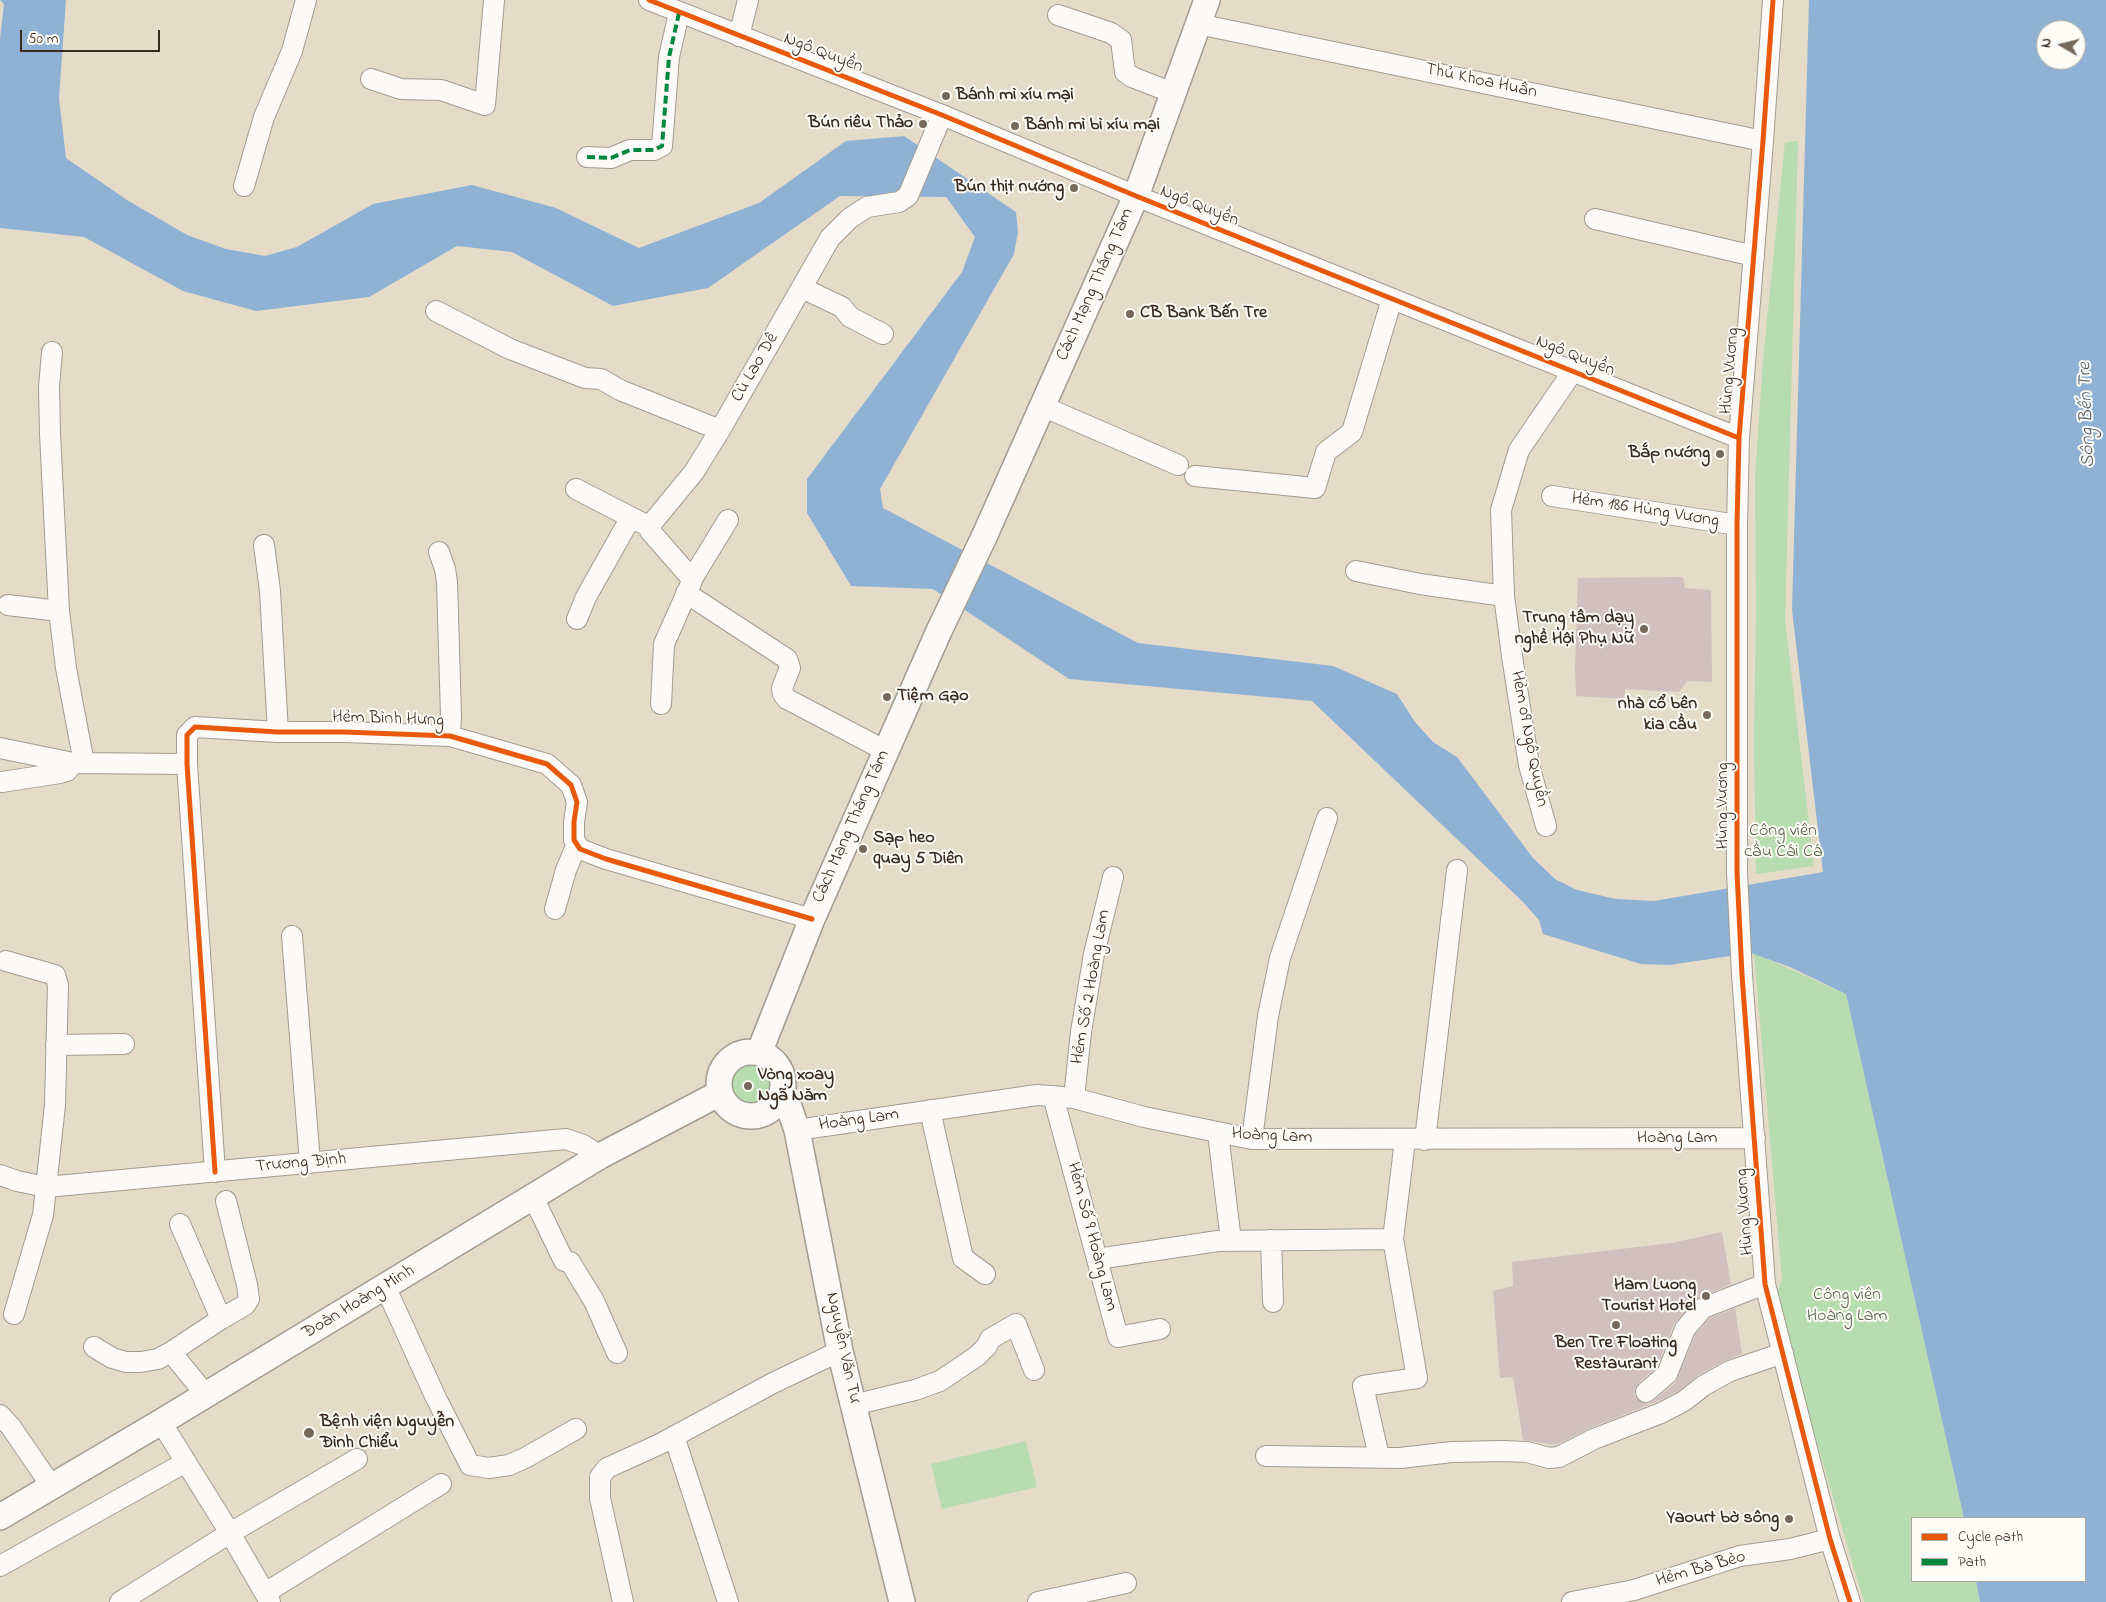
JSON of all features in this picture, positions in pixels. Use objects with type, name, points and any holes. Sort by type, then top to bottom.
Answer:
[{"type":"main road","name":"Cách Mạng Tháng Tám","points":[[759,1053],[812,919],[939,631],[984,537],[1136,196],[1207,0]]},
{"type":"main road","points":[[759,1053],[776,1065],[781,1074],[781,1095],[776,1104],[768,1111],[759,1115],[749,1116],[740,1114],[731,1109],[720,1093],[719,1082],[722,1071],[728,1062],[742,1054],[759,1053]]},
{"type":"main road","name":"Đoàn Hoàng Minh","points":[[0,1517],[206,1396],[600,1156],[720,1093]]},
{"type":"main road","name":"Nguyễn Văn Tư","points":[[781,1095],[789,1107],[797,1130],[840,1351],[902,1602]]},
{"type":"street","points":[[244,186],[264,117],[292,51],[306,0]]},
{"type":"street","points":[[371,79],[401,89],[441,90],[485,105],[494,0]]},
{"type":"street","name":"Ngô Quyền","points":[[649,0],[942,115],[1136,196],[1739,438]]},
{"type":"street","points":[[739,36],[748,0]]},
{"type":"street","name":"Hùng Vương","points":[[1773,0],[1764,141],[1739,438],[1737,525],[1737,872],[1742,975],[1765,1284],[1830,1539],[1850,1602]]},
{"type":"street","points":[[586,157],[611,158],[630,150],[654,150],[662,146],[669,56],[679,13]]},
{"type":"street","points":[[1058,14],[1111,33],[1121,40],[1125,72],[1132,77],[1173,92]]},
{"type":"street","name":"Thủ Khoa Huân","points":[[1198,24],[1764,141]]},
{"type":"street","name":"Cù Lao Dê","points":[[650,527],[694,472],[830,238],[850,218],[868,207],[899,202],[908,196],[942,115]]},
{"type":"street","points":[[1595,219],[1754,256]]},
{"type":"street","points":[[802,288],[842,307],[850,317],[883,334]]},
{"type":"street","points":[[1195,476],[1315,488],[1326,452],[1352,432],[1392,299]]},
{"type":"street","points":[[436,312],[510,349],[585,378],[600,379],[620,390],[720,430]]},
{"type":"street","points":[[52,352],[49,387],[50,434],[59,611],[78,763]]},
{"type":"street","name":"Hẻm 09 Ngô Quyền","points":[[1546,826],[1529,765],[1504,596],[1501,510],[1519,450],[1573,372]]},
{"type":"street","points":[[1042,406],[1178,465]]},
{"type":"street","points":[[576,489],[650,527],[650,531],[689,586],[787,659],[790,668],[782,688],[787,700],[886,751]]},
{"type":"street","name":"Hẻm 186 Hùng Vương","points":[[1552,496],[1737,525]]},
{"type":"street","points":[[577,619],[586,597],[631,518]]},
{"type":"street","points":[[661,704],[664,644],[689,586],[728,520]]},
{"type":"street","points":[[264,545],[270,591],[278,732]]},
{"type":"street","points":[[438,552],[445,569],[447,582],[450,736]]},
{"type":"street","points":[[1356,571],[1420,584],[1504,596]]},
{"type":"street","points":[[8,605],[59,611]]},
{"type":"street","name":"Hẻm Bình Hưng","points":[[188,764],[187,735],[195,726],[278,732],[344,732],[450,736],[547,764],[571,785],[576,802],[574,840],[577,844]]},
{"type":"street","points":[[0,748],[78,763],[188,764],[215,1172]]},
{"type":"street","points":[[2,782],[60,773],[67,771],[78,763]]},
{"type":"street","points":[[1252,1139],[1268,1016],[1280,958],[1327,818]]},
{"type":"street","points":[[555,909],[566,870],[577,844]]},
{"type":"street","points":[[577,844],[580,849],[606,859],[812,919]]},
{"type":"street","points":[[1425,1140],[1456,870]]},
{"type":"street","name":"Hẻm Số 2 Hoàng Lam","points":[[1074,1098],[1081,1032],[1092,964],[1113,877]]},
{"type":"street","points":[[292,936],[310,1163]]},
{"type":"street","points":[[6,961],[55,975],[58,985],[55,1105],[43,1215],[14,1314]]},
{"type":"street","points":[[56,1045],[124,1044]]},
{"type":"street","name":"Hoàng Lam","points":[[797,1130],[1037,1095],[1074,1098],[1144,1118],[1252,1139],[1755,1138]]},
{"type":"street","name":"Hẻm Số 9 Hoàng Lam","points":[[1053,1096],[1118,1337],[1160,1329]]},
{"type":"street","points":[[930,1110],[963,1258],[985,1274]]},
{"type":"street","points":[[1218,1133],[1231,1241]]},
{"type":"street","name":"Trương Định","points":[[0,1174],[17,1181],[46,1187],[566,1140],[583,1145],[600,1156]]},
{"type":"street","points":[[1379,1457],[1363,1386],[1417,1378],[1393,1240],[1405,1140]]},
{"type":"street","points":[[533,1197],[564,1261],[570,1262],[594,1302],[617,1353]]},
{"type":"street","points":[[94,1347],[112,1358],[126,1362],[158,1359],[245,1305],[249,1299],[247,1285],[226,1201]]},
{"type":"street","points":[[180,1224],[221,1319]]},
{"type":"street","points":[[1271,1240],[1273,1302]]},
{"type":"street","points":[[1097,1259],[1231,1241],[1393,1240]]},
{"type":"street","points":[[1646,1392],[1667,1374],[1685,1329],[1703,1308],[1765,1284]]},
{"type":"street","points":[[385,1286],[436,1398],[470,1464],[489,1468],[509,1465],[576,1429]]},
{"type":"street","points":[[853,1405],[915,1390],[940,1381],[977,1356],[987,1346],[990,1338],[1016,1324],[1034,1370]]},
{"type":"street","points":[[623,1602],[600,1498],[600,1477],[607,1468],[840,1351]]},
{"type":"street","points":[[171,1352],[206,1396]]},
{"type":"street","points":[[1266,1456],[1400,1458],[1452,1452],[1503,1451],[1526,1452],[1549,1458],[1560,1457],[1594,1439],[1661,1413],[1684,1401],[1703,1386],[1730,1371],[1783,1353]]},
{"type":"street","points":[[0,1415],[11,1427],[52,1487]]},
{"type":"street","points":[[162,1422],[268,1598],[442,1484]]},
{"type":"street","points":[[674,1436],[728,1602]]},
{"type":"street","points":[[120,1602],[230,1532],[358,1459]]},
{"type":"street","points":[[0,1566],[186,1462]]},
{"type":"street","name":"Hẻm Bà Bèo","points":[[1572,1602],[1634,1590],[1740,1556],[1790,1549],[1830,1539]]},
{"type":"street","points":[[1038,1602],[1126,1583]]},
{"type":"green space","name":"Công viên cầu Cái Cá","points":[[1798,141],[1785,620],[1814,866],[1756,874],[1754,742],[1755,478],[1763,360],[1785,142]]},
{"type":"green space","name":"Công viên Hoàng Lam","points":[[1754,953],[1846,994],[1964,1517],[1911,1517],[1911,1582],[1976,1582],[1980,1602],[1864,1602],[1774,1298],[1782,1280]]},
{"type":"green space","points":[[752,1062],[765,1066],[771,1072],[775,1085],[771,1098],[765,1104],[752,1108],[739,1104],[733,1098],[729,1085],[733,1072],[739,1066]]},
{"type":"green space","points":[[1026,1441],[1037,1487],[942,1509],[931,1464]]},
{"type":"water","name":"Sông Bến Tre","points":[[0,0],[66,0],[59,98],[66,158],[127,200],[187,235],[226,249],[265,256],[297,247],[373,204],[472,185],[556,208],[639,248],[759,203],[846,141],[904,136],[1016,212],[1018,232],[1014,254],[880,489],[883,508],[1138,643],[1333,666],[1397,694],[1415,722],[1433,742],[1457,757],[1533,858],[1555,879],[1577,890],[1616,899],[1654,901],[1823,872],[1792,610],[1809,0],[2106,0],[2106,1602],[1980,1602],[1976,1582],[2086,1582],[2086,1517],[1964,1517],[1846,994],[1790,967],[1751,953],[1669,965],[1641,964],[1543,934],[1539,920],[1522,901],[1312,701],[1069,679],[933,589],[851,586],[807,513],[807,479],[962,272],[975,237],[946,197],[840,196],[708,288],[613,306],[512,252],[457,246],[369,297],[256,311],[183,291],[84,237],[0,228],[0,39],[4,4]]},
{"type":"building","name":"Trung tâm dạy nghề Hội Phụ Nữ","points":[[1683,577],[1685,588],[1711,590],[1712,682],[1687,681],[1679,692],[1625,689],[1624,699],[1576,696],[1578,578]]},
{"type":"building","name":"Ben Tre Floating Restaurant","points":[[1722,1232],[1731,1284],[1694,1300],[1674,1324],[1657,1367],[1638,1383],[1634,1395],[1642,1403],[1649,1404],[1675,1383],[1695,1335],[1710,1318],[1735,1308],[1742,1354],[1724,1361],[1697,1376],[1678,1391],[1656,1402],[1590,1428],[1556,1445],[1523,1440],[1513,1377],[1500,1378],[1493,1291],[1513,1286],[1512,1262],[1671,1243]]},
{"type":"marked path","points":[[587,157],[611,158],[630,150],[654,150],[662,146],[669,57],[679,13]]},
{"type":"cycle path","points":[[649,0],[942,115],[1136,196],[1739,438]]},
{"type":"cycle path","points":[[1773,0],[1739,438],[1737,525],[1737,872],[1742,975],[1765,1284],[1830,1539],[1850,1602]]},
{"type":"cycle path","points":[[215,1172],[187,764],[187,735],[195,727],[278,732],[344,732],[450,736],[547,764],[571,785],[577,802],[574,840],[580,849],[606,859],[812,919]]},
{"type":"place","name":"Bánh mì xíu mại","points":[[946,96]]},
{"type":"place","name":"Bún riêu Thảo","points":[[923,124]]},
{"type":"place","name":"Bánh mì bì xíu mại","points":[[1015,126]]},
{"type":"place","name":"Bún thịt nướng","points":[[1074,188]]},
{"type":"place","name":"CB Bank Bến Tre","points":[[1130,314]]},
{"type":"place","name":"Bắp nướng","points":[[1720,454]]},
{"type":"place","name":"Trung tâm dạy nghề Hội Phụ Nữ","points":[[1644,629]]},
{"type":"place","name":"Tiệm Gạo","points":[[887,697]]},
{"type":"place","name":"nhà cổ bên kia cầu","points":[[1707,715]]},
{"type":"place","name":"Sạp heo quay 5 Diên","points":[[863,849]]},
{"type":"place","name":"Vòng xoay Ngã Năm","points":[[748,1086]]},
{"type":"place","name":"Ham Luong Tourist Hotel","points":[[1706,1296]]},
{"type":"place","name":"Ben Tre Floating Restaurant","points":[[1616,1325]]},
{"type":"place","name":"Bệnh viện Nguyễn Đình Chiểu","points":[[309,1433]]},
{"type":"place","name":"Yaourt bờ sông","points":[[1789,1519]]}]
